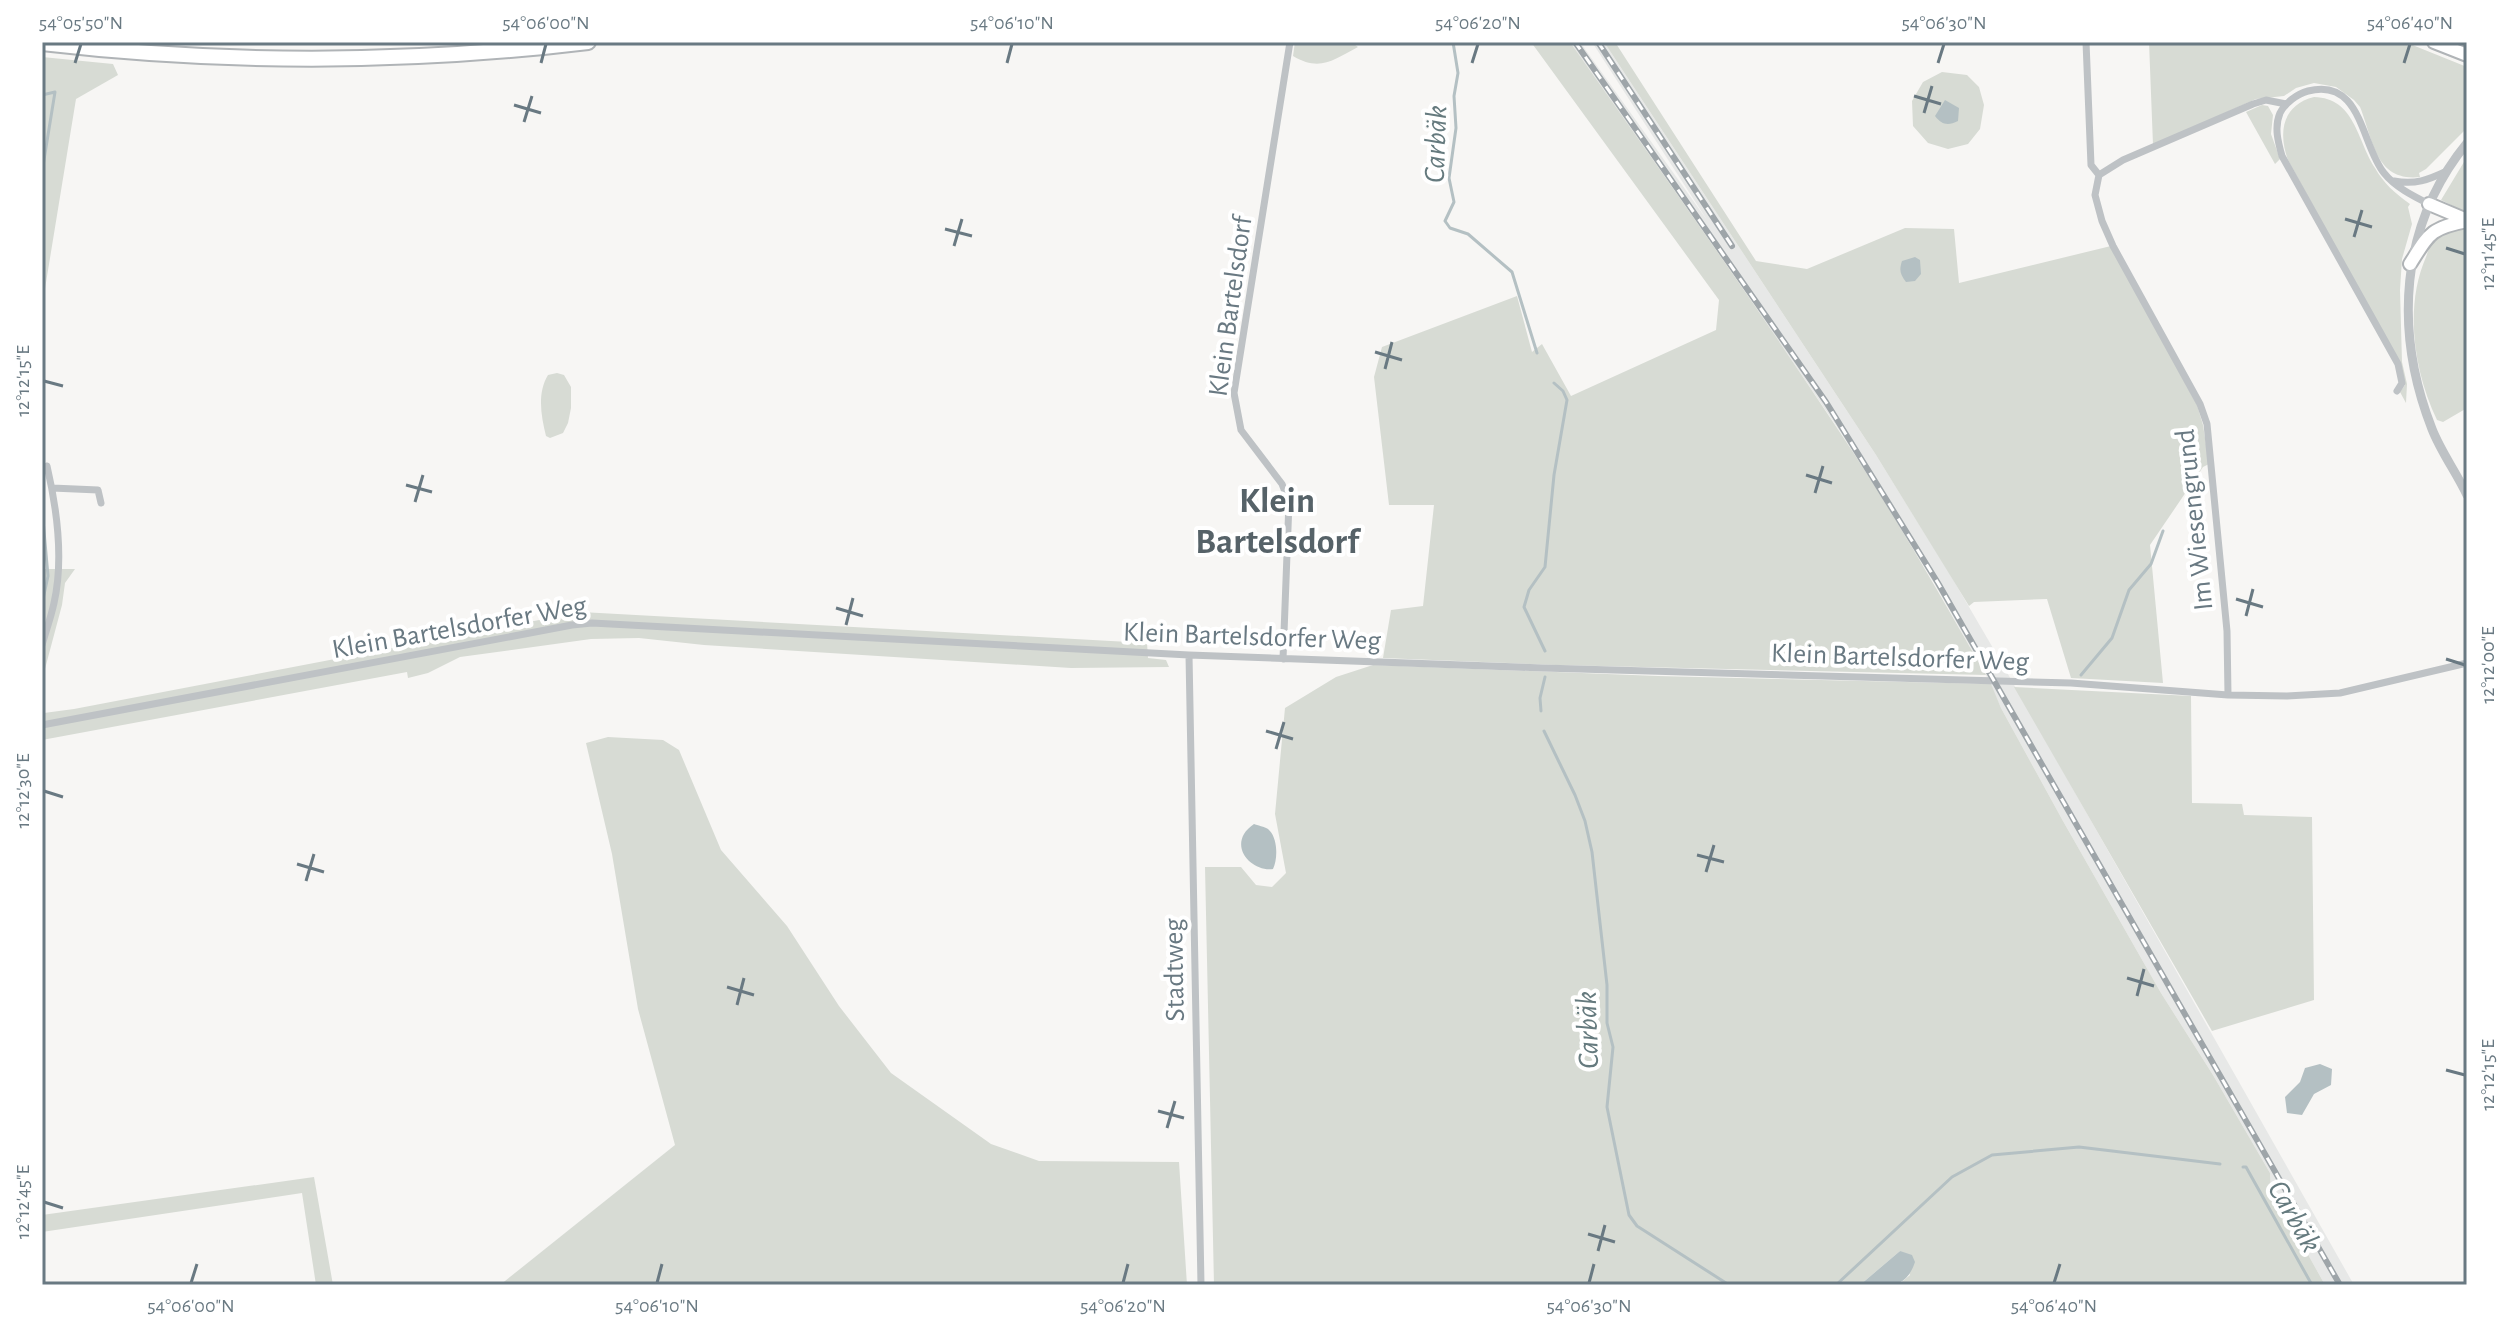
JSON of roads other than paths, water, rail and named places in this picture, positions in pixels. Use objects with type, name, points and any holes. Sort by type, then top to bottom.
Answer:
[{"type":"highway","points":[[42,43],[178,56],[291,60],[451,55],[588,42]]},
{"type":"highway","points":[[2434,42],[2467,55]]},
{"type":"highway","points":[[2429,204],[2467,221]]},
{"type":"highway","points":[[2410,264],[2428,235],[2449,224],[2467,221]]},
{"type":"street","name":"Klein Bartelsdorf","points":[[1283,659],[1289,502],[1282,484],[1241,430],[1234,393],[1290,42]]},
{"type":"street","name":"Im Wiesengrund","points":[[2086,42],[2091,165],[2099,175],[2095,195],[2102,221],[2200,404],[2207,424],[2227,631],[2228,695]]},
{"type":"street","points":[[2397,391],[2402,383],[2398,364],[2282,156],[2277,123],[2286,104],[2300,94],[2319,90],[2329,91],[2349,102],[2361,121],[2377,161],[2392,181],[2429,204]]},
{"type":"street","points":[[2099,175],[2123,160],[2253,104],[2266,100],[2286,104]]},
{"type":"street","points":[[2467,143],[2429,204],[2410,264],[2409,330],[2420,396],[2439,446],[2467,495]]},
{"type":"street","points":[[2392,181],[2415,183],[2447,171]]},
{"type":"street","points":[[42,645],[54,601],[58,569],[58,542],[47,466]]},
{"type":"street","points":[[52,488],[98,490],[101,503]]},
{"type":"street","name":"Klein Bartelsdorfer Weg","points":[[42,725],[592,623],[1189,655],[2071,683],[2228,695],[2340,693],[2467,663]]},
{"type":"street","name":"Stadtweg","points":[[1189,655],[1201,1285]]},
{"type":"waterway","name":"Carbäk","points":[[1453,42],[1458,73],[1454,96],[1456,128],[1449,178],[1454,202],[1445,221],[1450,228],[1468,234],[1512,272],[1537,353]]},
{"type":"waterway","points":[[42,95],[55,92],[42,172]]},
{"type":"waterway","name":"Carbäk","points":[[1545,651],[1524,607],[1529,590],[1545,567],[1554,475],[1567,400],[1554,383]]},
{"type":"waterway","points":[[42,509],[48,576],[42,604]]},
{"type":"waterway","points":[[2081,675],[2112,638],[2129,590],[2151,564],[2163,531]]},
{"type":"waterway","name":"Carbäk","points":[[1541,711],[1540,698],[1545,677]]},
{"type":"waterway","name":"Carbäk","points":[[1544,731],[1575,795],[1592,852],[1607,985],[1607,1023],[1613,1047],[1607,1107],[1629,1215],[1637,1226],[1726,1283]]},
{"type":"waterway","name":"Carbäk","points":[[1836,1285],[1952,1177],[1992,1155],[2079,1147],[2220,1164]]},
{"type":"waterway","name":"Carbäk","points":[[2243,1167],[2246,1167],[2312,1285]]},
{"type":"railway","points":[[1575,42],[1826,402],[1938,583],[2340,1285]]},
{"type":"railway","points":[[1598,42],[1732,246]]},
{"type":"district","name":"Klein Bartelsdorf","points":[[1277,520]]}]
